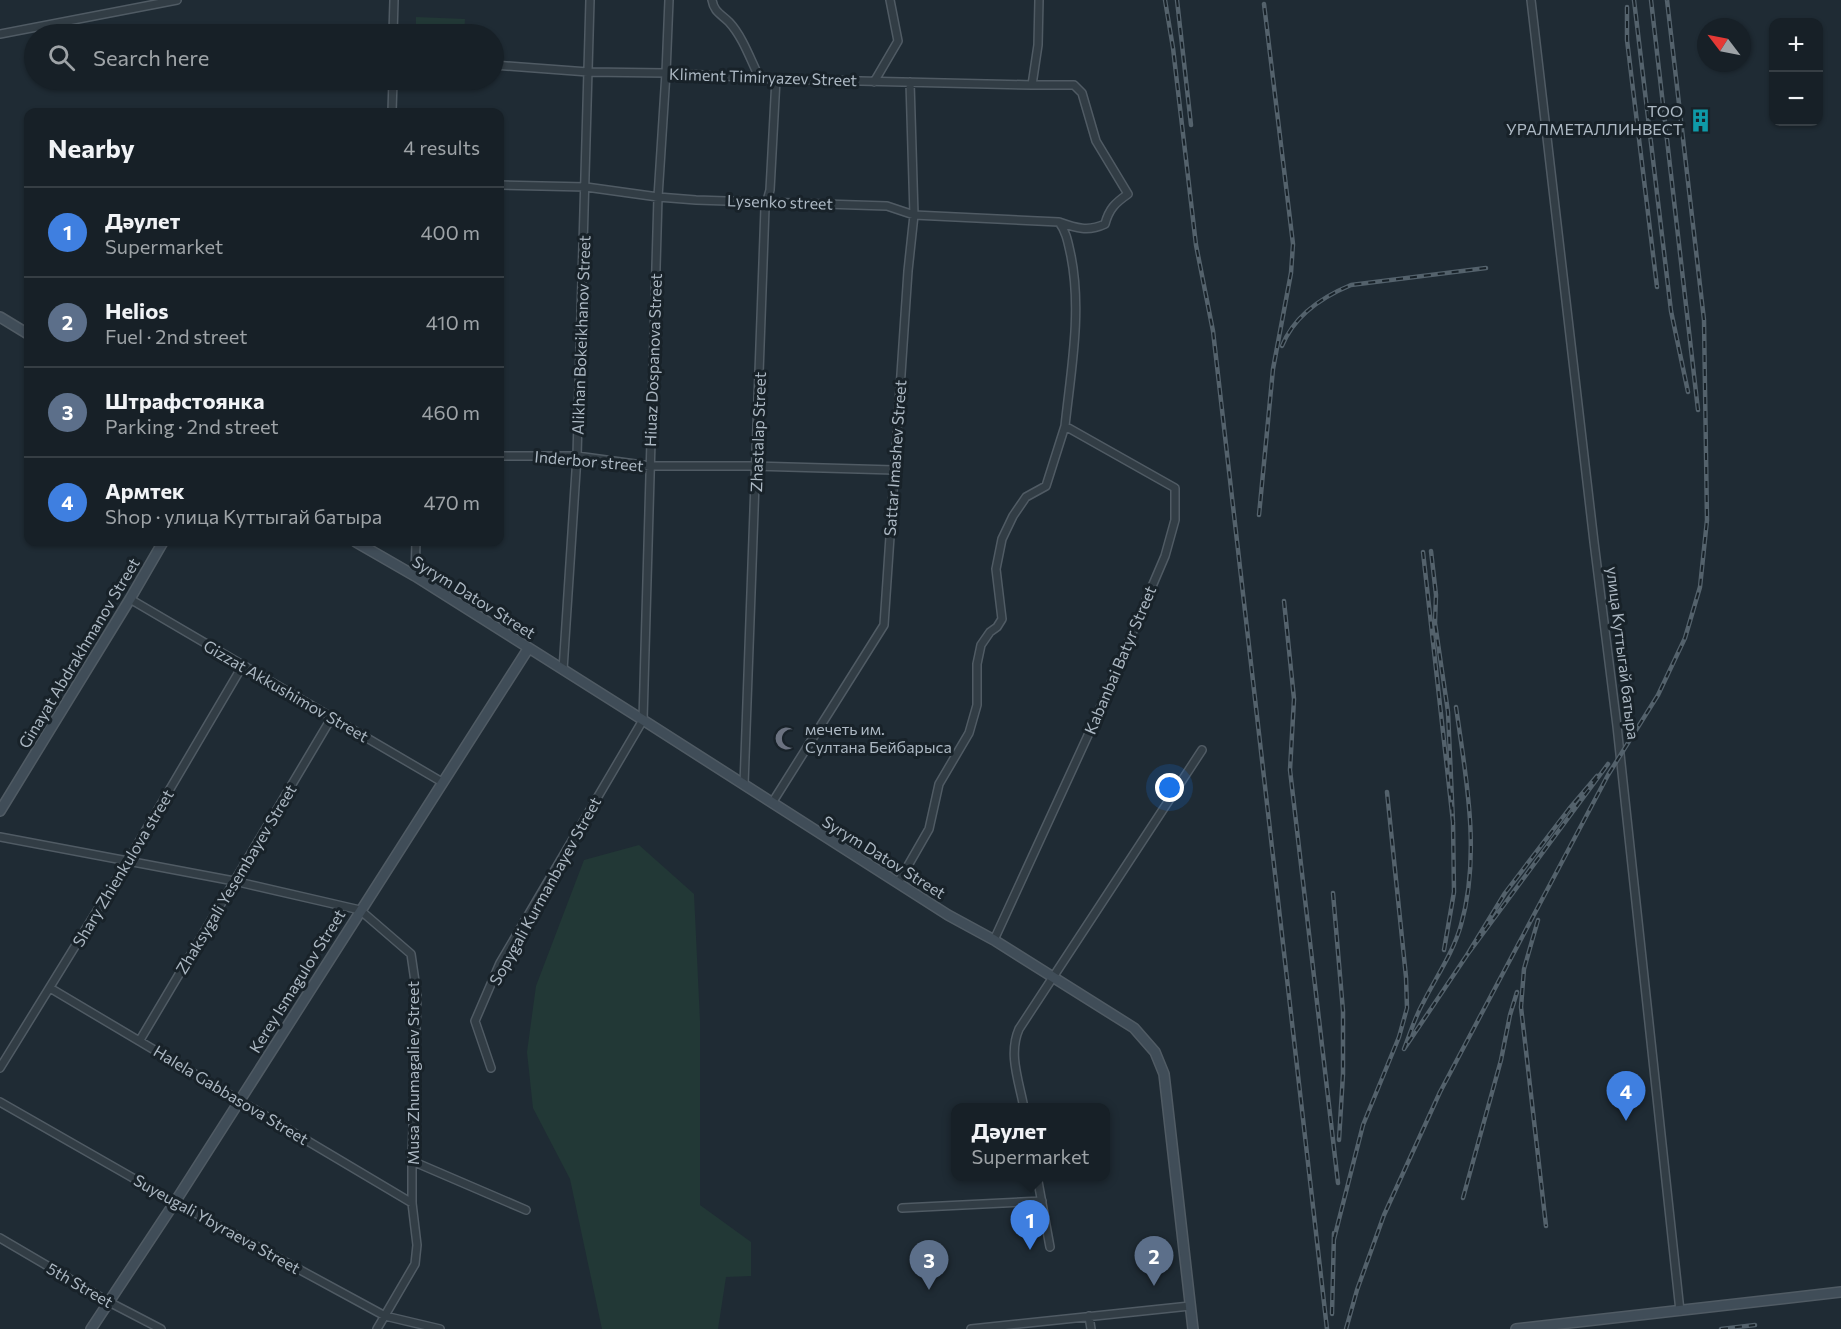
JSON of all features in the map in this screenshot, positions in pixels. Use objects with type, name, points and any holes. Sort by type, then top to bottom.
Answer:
[{"type":"main road","points":[[0,317],[24,332]]},
{"type":"main road","name":"Ginayat Abdrakhmanov Street","points":[[0,811],[161,546]]},
{"type":"main road","name":"Syrym Datov Street","points":[[363,546],[415,576],[948,915],[994,940],[1134,1028],[1155,1052],[1164,1074],[1194,1328]]},
{"type":"main road","name":"Kerey Ismagulov Street","points":[[91,1329],[175,1202],[528,648]]},
{"type":"main road","points":[[1516,1329],[1841,1292]]},
{"type":"street","points":[[48,24],[177,0]]},
{"type":"street","points":[[393,24],[394,0]]},
{"type":"street","name":"Alikhan Bokeikhanov Street","points":[[563,670],[577,456],[590,0]]},
{"type":"street","name":"Hiuaz Dospanova Street","points":[[643,720],[658,197],[669,0]]},
{"type":"street","points":[[712,0],[713,7],[718,14],[736,31],[760,79]]},
{"type":"street","points":[[874,82],[898,42],[891,0]]},
{"type":"street","points":[[1040,0],[1038,45],[1032,85],[1074,85],[1082,93],[1096,141],[1128,194],[1115,203],[1108,213],[1106,224],[1094,230],[1081,229],[1059,222]]},
{"type":"street","name":"улица Куттыгай батыра","points":[[1531,0],[1619,742],[1680,1311]]},
{"type":"street","points":[[0,33],[24,29]]},
{"type":"street","name":"Kliment Timiryazev Street","points":[[504,66],[588,72],[666,73],[776,80],[1032,85]]},
{"type":"street","name":"Zhastalap Street","points":[[744,785],[767,200],[770,190],[776,80]]},
{"type":"street","name":"Sattar Imashev Street","points":[[772,803],[884,625],[914,215],[910,82]]},
{"type":"street","points":[[392,108],[393,90]]},
{"type":"street","name":"Lysenko street","points":[[504,185],[586,187],[658,197],[887,206],[914,215],[1059,222]]},
{"type":"street","points":[[898,883],[929,829],[939,784],[969,733],[977,705],[977,664],[981,645],[1002,619],[996,569],[1002,539],[1013,516],[1026,497],[1046,486],[1065,426],[1077,306],[1066,231],[1059,222]]},
{"type":"street","name":"Kabanbai Batyr Street","points":[[994,940],[1095,720],[1165,556],[1175,520],[1174,488],[1065,426]]},
{"type":"street","name":"Inderbor street","points":[[504,456],[577,456],[650,466],[894,470]]},
{"type":"street","points":[[415,576],[416,546]]},
{"type":"street","name":"Gizzat Akkushimov Street","points":[[130,600],[442,783]]},
{"type":"street","name":"Shary Zhienkulova street","points":[[0,1068],[127,862],[243,665]]},
{"type":"street","name":"Zhaksygali Yesembayev Street","points":[[140,1040],[332,717]]},
{"type":"street","name":"Sopygali Kurmanbayev Street","points":[[491,1068],[476,1021],[500,963],[643,720]]},
{"type":"street","points":[[1023,1103],[1014,1055],[1014,1041],[1019,1029],[1202,750]]},
{"type":"street","name":"Musa Zhumagaliev Street","points":[[0,837],[234,881],[360,910],[411,954],[417,995],[412,1161],[412,1203],[417,1245],[415,1264],[377,1329]]},
{"type":"street","name":"Halela Gabbasova Street","points":[[50,988],[412,1203]]},
{"type":"street","name":"Suyeugali Ybyraeva Street","points":[[0,1102],[175,1202],[385,1316],[440,1329]]},
{"type":"street","points":[[412,1161],[526,1210]]},
{"type":"street","points":[[1038,1181],[1050,1246]]},
{"type":"street","points":[[902,1208],[1042,1201]]},
{"type":"street","name":"5th Street","points":[[0,1238],[109,1302],[161,1329]]},
{"type":"street","points":[[972,1329],[1190,1306]]},
{"type":"street","points":[[1089,1316],[1091,1329]]},
{"type":"green space","points":[[416,17],[465,19],[465,24],[416,24]]},
{"type":"green space","points":[[639,845],[694,894],[700,1021],[700,1205],[751,1242],[751,1276],[726,1277],[718,1329],[602,1329],[570,1179],[533,1108],[527,1052],[536,986],[584,860]]},
{"type":"railway","points":[[1165,0],[1173,48],[1196,245],[1213,331],[1327,1329]]},
{"type":"railway","points":[[1177,0],[1191,125]]},
{"type":"railway","points":[[1634,0],[1671,311],[1688,392]]},
{"type":"railway","points":[[1651,0],[1698,410]]},
{"type":"railway","points":[[1346,1329],[1357,1290],[1384,1215],[1440,1092],[1608,775],[1658,695],[1685,638],[1700,587],[1707,520],[1704,320],[1667,0]]},
{"type":"railway","points":[[1259,515],[1273,369],[1291,273],[1293,244],[1264,4]]},
{"type":"railway","points":[[1627,7],[1627,40],[1657,287]]},
{"type":"railway","points":[[1282,346],[1287,335],[1310,309],[1330,295],[1351,285],[1486,268]]},
{"type":"railway","points":[[1423,552],[1453,822],[1448,712],[1435,623],[1436,595],[1431,551]]},
{"type":"railway","points":[[1284,601],[1294,699],[1290,770],[1338,1183]]},
{"type":"railway","points":[[1456,707],[1470,816],[1471,844],[1467,898],[1454,945],[1420,1008],[1404,1049],[1467,955]]},
{"type":"railway","points":[[1597,776],[1505,893],[1467,955],[1608,764]]},
{"type":"railway","points":[[1334,1239],[1363,1125],[1399,1037],[1407,1008],[1406,977],[1387,792]]},
{"type":"railway","points":[[1444,950],[1454,892],[1453,822]]},
{"type":"railway","points":[[1333,893],[1343,1011],[1343,1074],[1339,1140]]},
{"type":"railway","points":[[1538,920],[1524,969],[1521,1007],[1546,1226]]},
{"type":"railway","points":[[1463,1198],[1517,992]]},
{"type":"railway","points":[[1332,1314],[1334,1233]]},
{"type":"railway","points":[[1721,1329],[1755,1325]]},
{"type":"place","name":"ТОО УРАЛМЕТАЛЛИНВЕСТ","points":[[1701,120]]},
{"type":"place","name":"мечеть им. Султана Бейбарыса","points":[[787,738]]},
{"type":"place","name":"Армтек","points":[[1626,1121]]},
{"type":"place","name":"Дәулет","points":[[1030,1250]]},
{"type":"place","name":"Helios","points":[[1154,1286]]},
{"type":"place","name":"Штрафстоянка","points":[[929,1290]]}]
